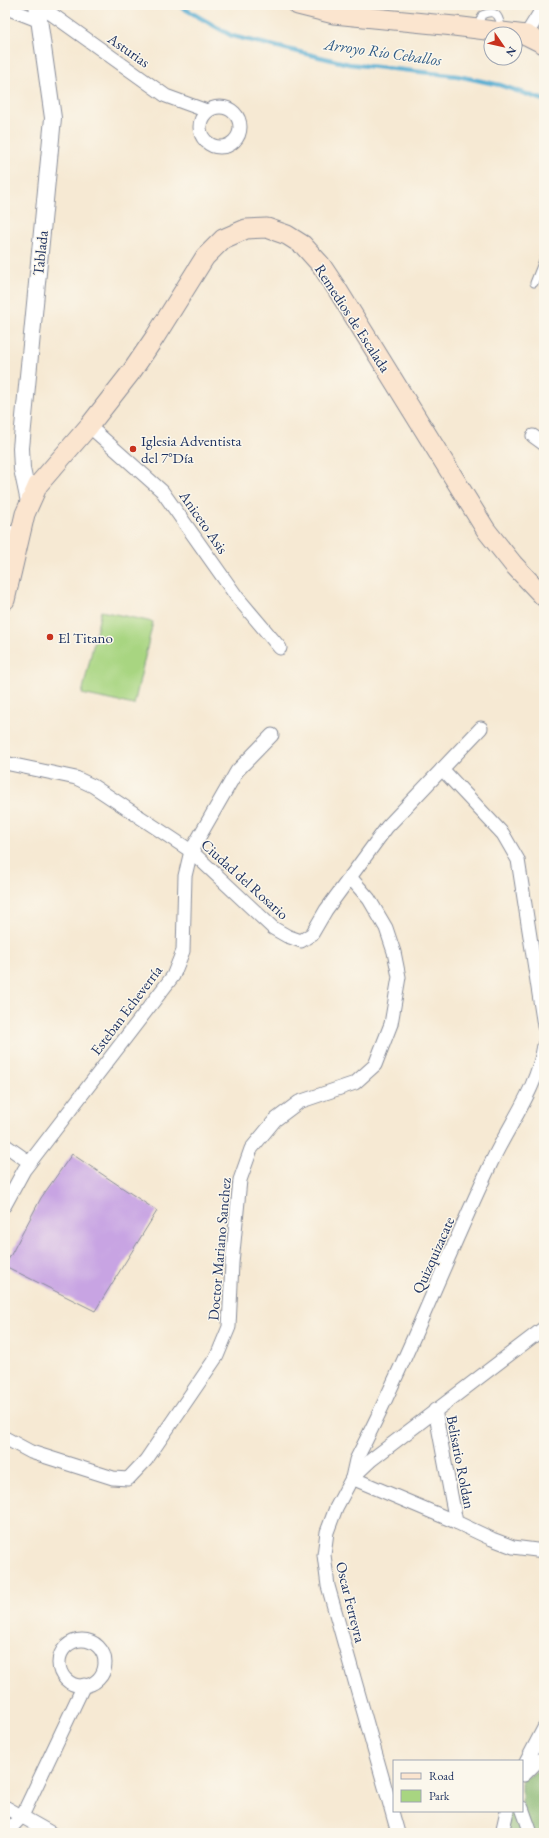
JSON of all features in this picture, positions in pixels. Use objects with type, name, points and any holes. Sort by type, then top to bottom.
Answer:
[{"type":"main road","points":[[298,5],[334,14],[526,35],[544,44]]},
{"type":"main road","name":"Remedios de Escalada","points":[[5,600],[13,532],[41,481],[89,426],[155,337],[205,258],[223,239],[246,229],[267,228],[287,235],[303,245],[321,266],[337,289],[486,530],[513,564],[544,597]]},
{"type":"street","points":[[5,5],[9,9],[40,22]]},
{"type":"street","name":"Tablada","points":[[29,502],[22,469],[21,448],[53,118],[38,5]]},
{"type":"street","name":"Asturias","points":[[38,5],[166,96],[207,112]]},
{"type":"street","points":[[526,35],[544,6]]},
{"type":"street","name":"Aniceto Asis","points":[[89,426],[162,491],[237,597],[280,648]]},
{"type":"street","points":[[533,436],[544,444]]},
{"type":"street","name":"Ciudad del Rosario","points":[[5,763],[76,778],[93,786],[191,851],[273,928],[287,936],[301,940],[312,934],[350,876],[387,827],[481,728]]},
{"type":"street","name":"Esteban Echeverría","points":[[5,1206],[29,1162],[173,976],[183,951],[185,876],[191,851],[237,771],[272,735]]},
{"type":"street","points":[[442,769],[503,834],[518,860],[544,1026]]},
{"type":"street","name":"Doctor Mariano Sanchez","points":[[5,1438],[31,1452],[113,1478],[128,1479],[146,1460],[217,1356],[229,1327],[232,1263],[240,1180],[251,1149],[275,1120],[299,1102],[355,1083],[375,1065],[392,1024],[399,977],[394,952],[386,928],[369,899],[350,876]]},
{"type":"street","name":"Quizquizacate","points":[[352,1478],[356,1460],[431,1300],[492,1161],[542,1063],[544,1046]]},
{"type":"street","points":[[5,1145],[29,1162]]},
{"type":"street","name":"Oscar Ferreyra","points":[[398,1833],[328,1586],[324,1555],[327,1532],[336,1508],[352,1478],[371,1460],[544,1328]]},
{"type":"street","name":"Belisario Roldan","points":[[435,1410],[456,1522],[512,1547],[544,1551]]},
{"type":"street","points":[[352,1478],[456,1522]]},
{"type":"street","points":[[6,1833],[22,1816],[84,1685]]},
{"type":"street","points":[[523,1768],[544,1728]]},
{"type":"street","points":[[523,1775],[538,1761],[544,1758]]},
{"type":"street","points":[[5,1807],[51,1833]]},
{"type":"street","points":[[523,1811],[531,1833]]},
{"type":"street","points":[[502,1833],[507,1812]]},
{"type":"lane","points":[[534,283],[544,258]]},
{"type":"green space","points":[[101,611],[153,622],[134,705],[82,694]]},
{"type":"green space","points":[[544,1767],[544,1833],[502,1833],[508,1812],[523,1812],[523,1778]]},
{"type":"building","points":[[72,1154],[157,1211],[95,1311],[5,1266],[41,1198]]},
{"type":"waterway","name":"Arroyo Río Ceballos","points":[[178,5],[232,36],[349,64],[458,76],[500,85],[544,100]]},
{"type":"place","name":"Iglesia Adventista del 7°Día","points":[[133,449]]},
{"type":"place","name":"El Titano","points":[[50,637]]}]
